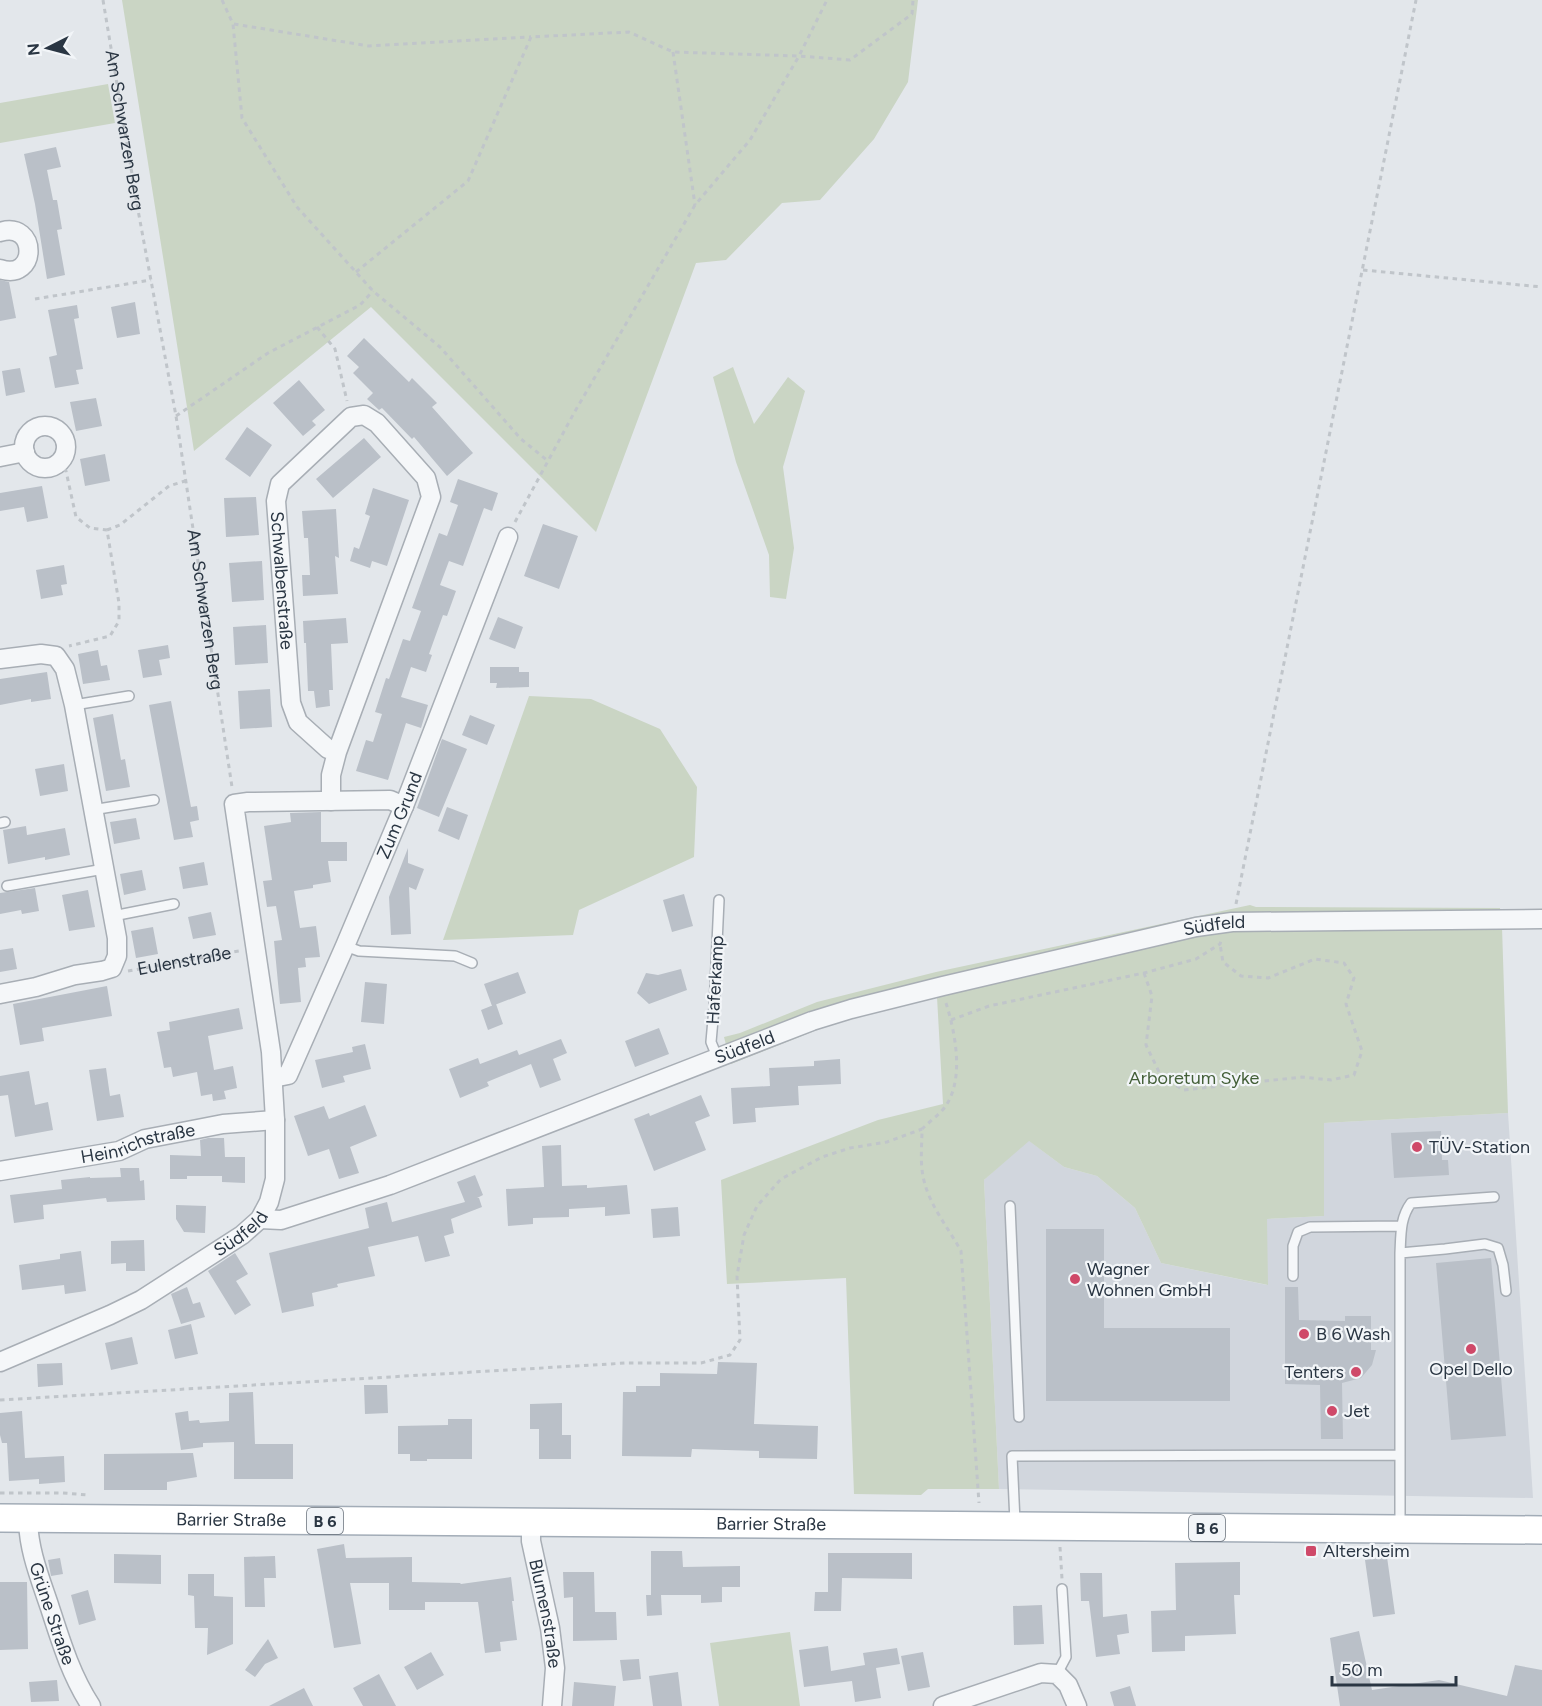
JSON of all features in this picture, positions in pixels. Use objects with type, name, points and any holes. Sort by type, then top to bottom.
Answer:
[{"type":"main road","name":"Barrier Straße","points":[[0,1518],[1542,1530]]},
{"type":"street","points":[[0,232],[13,230],[19,233],[28,243],[29,250],[26,263],[20,268],[8,271],[0,269]]},
{"type":"street","points":[[331,801],[331,775],[337,752],[431,497],[426,478],[377,423],[364,415],[351,417]]},
{"type":"street","name":"Schwalbenstraße","points":[[337,752],[328,749],[298,722],[291,703],[276,501],[280,484],[351,417]]},
{"type":"street","points":[[42,426],[49,426],[61,434],[66,446],[65,453],[56,464],[44,468],[37,466],[27,458],[24,445],[30,433],[42,426]]},
{"type":"street","points":[[0,457],[25,452]]},
{"type":"street","name":"Zum Grund","points":[[273,1077],[288,1075],[345,946],[404,806],[508,537]]},
{"type":"street","points":[[0,659],[41,654],[56,656]]},
{"type":"street","name":"Eulenstraße","points":[[0,994],[112,968],[117,956],[117,938],[74,705],[65,669],[56,656]]},
{"type":"street","points":[[260,1219],[269,1202],[275,1179],[273,1077],[234,804],[390,800],[404,806]]},
{"type":"street","name":"Südfeld","points":[[0,1362],[141,1300],[242,1235],[260,1219],[281,1220],[390,1185],[812,1021],[851,1009],[1196,927],[1232,922],[1542,919]]},
{"type":"street","name":"Heinrichstraße","points":[[0,1171],[119,1151],[145,1139],[223,1124],[275,1120]]},
{"type":"street","name":"Grüne Straße","points":[[28,1518],[28,1535],[40,1577],[72,1672],[90,1706]]},
{"type":"street","name":"Blumenstraße","points":[[531,1522],[531,1541],[550,1628],[555,1668],[552,1706]]},
{"type":"street","points":[[942,1706],[1041,1673],[1057,1674],[1068,1685],[1077,1706]]},
{"type":"lane","points":[[74,705],[129,696]]},
{"type":"lane","points":[[92,810],[154,800]]},
{"type":"lane","points":[[7,886],[104,868]]},
{"type":"lane","name":"Haferkamp","points":[[718,1059],[711,1042],[719,900]]},
{"type":"lane","points":[[113,916],[174,904]]},
{"type":"lane","points":[[345,946],[359,951],[455,956],[472,963]]},
{"type":"lane","points":[[1400,1529],[1401,1226],[1405,1212],[1411,1203],[1494,1197]]},
{"type":"lane","points":[[1010,1206],[1019,1417]]},
{"type":"lane","points":[[1293,1276],[1293,1246],[1298,1232],[1310,1227],[1401,1226]]},
{"type":"lane","points":[[1400,1253],[1485,1244],[1498,1248],[1503,1265],[1506,1291]]},
{"type":"lane","points":[[1015,1526],[1012,1456],[1400,1455]]},
{"type":"lane","points":[[1057,1674],[1066,1657],[1062,1589]]},
{"type":"path","name":"Am Schwarzen Berg","points":[[104,0],[176,416],[234,804]]},
{"type":"path","points":[[222,0],[234,24],[242,118],[297,207],[373,291],[440,347],[521,439],[548,461]]},
{"type":"path","points":[[508,537],[574,413],[695,204],[750,140],[799,56],[826,0]]},
{"type":"path","points":[[234,24],[369,46],[628,32],[673,52],[850,60],[912,14],[913,0]]},
{"type":"path","points":[[951,1020],[989,1006],[1144,973],[1196,959],[1220,944],[1232,922],[1416,0]]},
{"type":"path","points":[[356,272],[468,181],[531,37]]},
{"type":"path","points":[[673,52],[695,204]]},
{"type":"path","points":[[1363,270],[1542,287]]},
{"type":"path","points":[[34,299],[152,280]]},
{"type":"path","points":[[176,416],[268,353],[360,304],[373,291]]},
{"type":"path","points":[[317,327],[335,349],[351,417]]},
{"type":"path","points":[[56,464],[66,471],[76,518],[90,528],[107,530],[120,525],[169,486],[185,481]]},
{"type":"path","points":[[56,656],[66,647],[110,636],[119,621],[119,603],[107,530]]},
{"type":"path","points":[[1144,973],[1152,996],[1146,1045],[1160,1074],[1183,1090],[1302,1077],[1331,1080],[1354,1076],[1362,1051],[1346,1004],[1354,978],[1344,963],[1314,959],[1268,978],[1241,976],[1223,962],[1220,944]]},
{"type":"path","name":"Eulenstraße","points":[[112,968],[123,972],[256,948]]},
{"type":"path","points":[[0,1400],[626,1363],[701,1363],[730,1355],[740,1340],[737,1276],[744,1234],[757,1206],[781,1179],[822,1157],[850,1148],[887,1142],[922,1129],[944,1108],[952,1094],[956,1078],[956,1049],[943,986]]},
{"type":"path","points":[[922,1129],[923,1177],[935,1210],[951,1231],[961,1251],[979,1503]]},
{"type":"path","points":[[1060,1545],[1062,1589]]},
{"type":"shaded area","points":[[1508,1113],[1533,1498],[999,1489],[984,1180],[1028,1140],[1064,1167],[1097,1176],[1135,1208],[1161,1263],[1267,1285],[1267,1219],[1324,1216],[1324,1123]]},
{"type":"green space","points":[[122,0],[918,0],[908,82],[874,139],[820,200],[782,203],[726,260],[696,263],[596,532],[371,307],[194,451]]},
{"type":"green space","points":[[108,84],[115,123],[0,143],[0,103]]},
{"type":"green space","points":[[733,367],[754,424],[788,377],[805,391],[783,467],[794,548],[786,599],[770,597],[769,555],[736,462],[713,377]]},
{"type":"green space","points":[[529,696],[591,699],[660,729],[697,787],[694,857],[579,910],[573,935],[443,940]]},
{"type":"green space","name":"Arboretum Syke","points":[[1250,905],[1256,907],[1500,908],[1508,1113],[1324,1123],[1324,1216],[1267,1219],[1268,1285],[1161,1263],[1135,1208],[1097,1176],[1064,1167],[1029,1141],[984,1180],[999,1489],[928,1489],[921,1495],[854,1494],[846,1278],[727,1284],[721,1180],[878,1120],[943,1104],[937,997],[845,1019],[731,1064],[724,1037],[740,1033],[817,1002],[936,972]]},
{"type":"green space","points":[[790,1632],[800,1706],[719,1706],[710,1643]]},
{"type":"building","points":[[56,147],[61,167],[47,170],[53,200],[57,200],[62,229],[57,230],[65,275],[47,279],[24,154]]},
{"type":"building","points":[[0,280],[9,282],[16,318],[0,321]]},
{"type":"building","points":[[135,302],[140,334],[117,338],[111,307]]},
{"type":"building","points":[[77,305],[79,318],[74,319],[83,369],[76,370],[79,384],[55,388],[49,357],[57,355],[48,310]]},
{"type":"building","points":[[364,338],[409,382],[412,378],[437,403],[432,407],[473,453],[447,476],[414,437],[412,439],[382,408],[379,410],[367,399],[373,393],[353,373],[359,367],[347,356]]},
{"type":"building","points":[[20,368],[25,392],[6,396],[2,371]]},
{"type":"building","points":[[299,380],[325,410],[312,421],[316,425],[303,436],[273,403]]},
{"type":"building","points":[[96,398],[102,426],[76,431],[70,402]]},
{"type":"building","points":[[247,427],[272,445],[250,477],[225,459]]},
{"type":"building","points":[[364,438],[381,457],[333,498],[316,479]]},
{"type":"building","points":[[105,454],[110,481],[85,486],[80,459]]},
{"type":"building","points":[[458,479],[498,493],[492,511],[484,508],[463,566],[449,561],[440,585],[456,591],[447,616],[443,615],[429,654],[432,655],[426,672],[411,667],[401,697],[428,705],[421,728],[406,723],[388,780],[356,771],[366,740],[373,742],[382,714],[375,712],[386,678],[389,679],[403,639],[410,641],[421,611],[412,608],[439,533],[447,536],[458,505],[450,502]]},
{"type":"building","points":[[42,486],[48,518],[27,522],[24,507],[0,511],[0,493]]},
{"type":"building","points":[[373,488],[409,500],[387,566],[372,561],[370,568],[350,561],[354,547],[359,549],[370,516],[365,514]]},
{"type":"building","points":[[256,497],[259,535],[226,537],[224,498]]},
{"type":"building","points":[[336,509],[339,558],[335,556],[338,594],[303,596],[302,575],[310,575],[308,538],[304,538],[302,511]]},
{"type":"building","points":[[543,524],[578,536],[559,589],[524,576]]},
{"type":"building","points":[[262,561],[264,600],[232,602],[229,563]]},
{"type":"building","points":[[64,565],[67,584],[61,585],[63,595],[41,599],[36,570]]},
{"type":"building","points":[[498,617],[523,627],[515,649],[489,639]]},
{"type":"building","points":[[346,618],[348,643],[331,644],[333,690],[329,690],[330,706],[316,708],[314,691],[308,691],[303,621]]},
{"type":"building","points":[[266,625],[268,663],[235,665],[233,627]]},
{"type":"building","points":[[168,645],[170,658],[159,660],[162,675],[143,678],[138,650]]},
{"type":"building","points":[[98,650],[101,666],[107,665],[110,680],[83,684],[78,654]]},
{"type":"building","points":[[490,667],[519,667],[519,672],[529,672],[529,687],[496,688],[497,683],[490,683]]},
{"type":"building","points":[[47,672],[51,699],[31,702],[31,699],[0,705],[0,679]]},
{"type":"building","points":[[270,689],[272,727],[240,729],[238,691]]},
{"type":"building","points":[[171,701],[191,807],[197,806],[199,820],[190,822],[193,837],[174,840],[149,705]]},
{"type":"building","points":[[113,714],[121,760],[125,759],[130,787],[106,791],[93,718]]},
{"type":"building","points":[[470,715],[495,725],[487,745],[462,735]]},
{"type":"building","points":[[442,739],[467,749],[439,817],[417,808]]},
{"type":"building","points":[[64,764],[68,791],[40,796],[35,769]]},
{"type":"building","points":[[447,807],[468,815],[459,840],[438,831]]},
{"type":"building","points":[[321,812],[321,842],[347,842],[347,861],[328,861],[331,882],[294,891],[300,928],[316,926],[320,957],[305,958],[306,967],[298,968],[301,1002],[280,1004],[274,941],[282,940],[276,906],[267,907],[263,881],[272,880],[264,826],[291,822],[290,813]]},
{"type":"building","points":[[136,818],[140,839],[114,844],[110,822]]},
{"type":"building","points":[[26,826],[27,835],[65,828],[70,855],[8,864],[3,830]]},
{"type":"building","points":[[408,848],[408,863],[424,869],[416,890],[409,887],[411,934],[391,935],[389,897]]},
{"type":"building","points":[[204,862],[208,885],[183,889],[179,867]]},
{"type":"building","points":[[142,870],[146,890],[124,895],[120,874]]},
{"type":"building","points":[[35,888],[39,911],[22,914],[21,910],[0,914],[0,893]]},
{"type":"building","points":[[88,890],[95,927],[69,931],[62,895]]},
{"type":"building","points":[[684,894],[693,926],[672,932],[663,900]]},
{"type":"building","points":[[211,912],[216,935],[193,939],[188,917]]},
{"type":"building","points":[[153,927],[158,954],[136,958],[131,931]]},
{"type":"building","points":[[13,948],[17,969],[0,972],[0,950]]},
{"type":"building","points":[[681,969],[687,990],[649,1004],[637,993],[646,973],[658,975]]},
{"type":"building","points":[[518,972],[526,993],[492,1006],[484,984]]},
{"type":"building","points":[[365,982],[387,984],[384,1024],[361,1022]]},
{"type":"building","points":[[107,986],[112,1016],[42,1028],[44,1041],[20,1045],[13,1004]]},
{"type":"building","points":[[496,1004],[503,1024],[488,1030],[481,1010]]},
{"type":"building","points":[[239,1008],[243,1029],[208,1036],[214,1070],[233,1066],[237,1088],[224,1091],[226,1099],[213,1101],[212,1094],[201,1096],[197,1072],[173,1077],[171,1067],[164,1068],[157,1032],[170,1030],[169,1022]]},
{"type":"building","points":[[659,1028],[669,1054],[635,1067],[625,1041]]},
{"type":"building","points":[[561,1039],[567,1053],[553,1059],[561,1080],[540,1088],[531,1064],[487,1082],[489,1086],[460,1098],[449,1069],[478,1058],[480,1064],[517,1050],[519,1055]]},
{"type":"building","points":[[365,1044],[371,1069],[343,1076],[345,1082],[322,1088],[315,1060],[353,1052],[352,1047]]},
{"type":"building","points":[[840,1059],[841,1084],[798,1086],[799,1105],[755,1108],[756,1122],[733,1124],[731,1088],[770,1086],[769,1068],[814,1066],[814,1061]]},
{"type":"building","points":[[106,1068],[110,1096],[120,1094],[124,1117],[97,1121],[89,1070]]},
{"type":"building","points":[[29,1071],[35,1105],[48,1102],[53,1130],[15,1137],[8,1095],[0,1096],[0,1076]]},
{"type":"building","points":[[701,1095],[710,1116],[695,1122],[706,1150],[654,1171],[634,1119],[649,1113],[650,1116]]},
{"type":"building","points":[[365,1105],[377,1136],[350,1147],[359,1173],[339,1179],[329,1149],[308,1156],[294,1116],[324,1106],[329,1119]]},
{"type":"building","name":"TÜV-Station","points":[[1441,1131],[1442,1160],[1448,1160],[1449,1175],[1394,1178],[1391,1133]]},
{"type":"building","points":[[224,1138],[225,1157],[245,1157],[245,1183],[222,1182],[222,1176],[187,1176],[187,1179],[170,1179],[170,1155],[201,1156],[200,1140]]},
{"type":"building","points":[[561,1145],[562,1186],[587,1185],[587,1188],[627,1185],[630,1214],[605,1216],[605,1207],[569,1209],[569,1217],[533,1218],[533,1224],[508,1226],[506,1189],[544,1187],[542,1146]]},
{"type":"building","points":[[120,1168],[139,1168],[140,1181],[144,1180],[145,1200],[107,1202],[106,1198],[43,1205],[44,1219],[14,1223],[10,1195],[62,1189],[61,1180],[121,1177]]},
{"type":"building","points":[[475,1175],[483,1195],[477,1198],[482,1207],[451,1219],[454,1233],[444,1236],[450,1256],[425,1262],[418,1236],[368,1247],[375,1276],[337,1284],[338,1287],[312,1293],[314,1306],[282,1313],[269,1253],[369,1228],[365,1208],[387,1202],[392,1222],[465,1202],[457,1182]]},
{"type":"building","points":[[176,1205],[206,1206],[205,1233],[184,1232],[176,1219]]},
{"type":"building","points":[[678,1207],[680,1236],[653,1238],[651,1209]]},
{"type":"building","name":"Wagner Wohnen GmbH","points":[[1046,1229],[1104,1229],[1104,1328],[1230,1328],[1230,1401],[1046,1401]]},
{"type":"building","points":[[144,1240],[145,1271],[126,1271],[126,1263],[111,1264],[111,1241]]},
{"type":"building","points":[[81,1251],[86,1291],[65,1294],[64,1285],[22,1290],[19,1265],[60,1259],[60,1254]]},
{"type":"building","points":[[235,1253],[248,1274],[236,1281],[251,1305],[235,1315],[208,1271]]},
{"type":"building","name":"Opel Dello","points":[[1491,1258],[1506,1436],[1451,1440],[1436,1263]]},
{"type":"building","points":[[187,1287],[193,1304],[200,1302],[205,1317],[181,1324],[171,1294]]},
{"type":"building","points":[[1285,1287],[1298,1287],[1299,1320],[1345,1321],[1345,1316],[1371,1316],[1371,1350],[1376,1350],[1372,1365],[1361,1378],[1342,1383],[1343,1439],[1321,1439],[1320,1385],[1285,1384]]},
{"type":"building","points":[[191,1324],[198,1354],[175,1359],[168,1330]]},
{"type":"building","points":[[132,1337],[138,1364],[111,1370],[105,1343]]},
{"type":"building","points":[[718,1362],[757,1363],[754,1424],[818,1426],[817,1459],[759,1458],[759,1451],[692,1449],[691,1457],[622,1456],[623,1392],[636,1392],[636,1386],[660,1386],[660,1373],[717,1374]]},
{"type":"building","points":[[62,1363],[63,1385],[38,1387],[37,1364]]},
{"type":"building","points":[[364,1385],[387,1385],[388,1413],[365,1414]]},
{"type":"building","points":[[253,1392],[255,1444],[293,1444],[293,1479],[234,1479],[234,1442],[203,1443],[203,1447],[181,1450],[175,1413],[188,1411],[189,1421],[199,1420],[200,1423],[229,1421],[229,1393]]},
{"type":"building","points":[[562,1403],[562,1435],[571,1435],[571,1459],[539,1459],[539,1429],[530,1429],[530,1404]]},
{"type":"building","points":[[22,1411],[25,1458],[64,1456],[65,1482],[39,1484],[39,1479],[9,1481],[7,1443],[2,1443],[0,1435],[0,1413]]},
{"type":"building","points":[[448,1419],[472,1419],[472,1459],[410,1461],[410,1454],[398,1454],[398,1426],[448,1425]]},
{"type":"building","points":[[193,1453],[197,1477],[167,1482],[167,1490],[104,1490],[104,1454]]},
{"type":"building","points":[[344,1544],[346,1558],[412,1557],[412,1582],[461,1584],[511,1577],[517,1640],[500,1642],[501,1651],[485,1653],[478,1602],[425,1602],[425,1610],[389,1610],[389,1583],[350,1583],[361,1644],[334,1648],[317,1549]]},
{"type":"building","points":[[651,1551],[682,1551],[683,1567],[740,1566],[740,1587],[722,1587],[722,1602],[701,1603],[701,1595],[661,1595],[662,1615],[647,1616],[646,1595],[651,1595]]},
{"type":"building","points":[[828,1553],[912,1553],[912,1579],[842,1578],[841,1611],[814,1611],[815,1592],[828,1592]]},
{"type":"building","points":[[114,1554],[161,1555],[161,1584],[114,1583]]},
{"type":"building","points":[[275,1556],[276,1578],[264,1578],[265,1607],[245,1607],[244,1557]]},
{"type":"building","points":[[1387,1557],[1395,1614],[1373,1617],[1365,1560]]},
{"type":"building","points":[[60,1558],[63,1574],[51,1576],[48,1560]]},
{"type":"building","points":[[1240,1562],[1240,1595],[1234,1595],[1236,1634],[1185,1636],[1185,1651],[1152,1652],[1151,1611],[1176,1610],[1175,1563]]},
{"type":"building","points":[[563,1572],[594,1572],[595,1612],[616,1612],[617,1640],[573,1641],[573,1597],[564,1598]]},
{"type":"building","points":[[1080,1573],[1102,1573],[1103,1617],[1127,1614],[1129,1633],[1117,1635],[1120,1654],[1096,1657],[1089,1601],[1081,1601]]},
{"type":"building","points":[[188,1574],[214,1574],[214,1596],[233,1597],[233,1644],[207,1655],[208,1628],[195,1628],[194,1596],[188,1595]]},
{"type":"building","points":[[0,1582],[27,1582],[28,1649],[0,1650]]},
{"type":"building","points":[[88,1590],[96,1620],[79,1625],[71,1595]]},
{"type":"building","points":[[1042,1605],[1044,1644],[1014,1645],[1013,1606]]},
{"type":"building","points":[[1359,1631],[1372,1690],[1439,1680],[1507,1696],[1515,1665],[1542,1670],[1542,1706],[1340,1706],[1330,1638]]},
{"type":"building","points":[[268,1639],[278,1658],[265,1664],[255,1677],[245,1670]]},
{"type":"building","points":[[828,1646],[831,1671],[865,1665],[863,1653],[897,1648],[900,1664],[876,1668],[881,1698],[855,1702],[852,1681],[804,1687],[799,1650]]},
{"type":"building","points":[[431,1652],[444,1675],[417,1690],[404,1667]]},
{"type":"building","points":[[923,1652],[930,1687],[908,1691],[901,1656]]},
{"type":"building","points":[[639,1659],[641,1679],[623,1681],[620,1660]]},
{"type":"building","points":[[678,1672],[682,1706],[653,1706],[649,1676]]},
{"type":"building","points":[[379,1674],[396,1706],[363,1706],[353,1688]]},
{"type":"building","points":[[57,1680],[59,1701],[31,1702],[29,1682]]},
{"type":"building","points":[[574,1682],[616,1686],[614,1706],[572,1706]]},
{"type":"building","points":[[1130,1686],[1136,1706],[1114,1706],[1110,1692]]},
{"type":"building","points":[[304,1688],[313,1706],[269,1706]]},
{"type":"place","name":"TÜV-Station","points":[[1417,1147]]},
{"type":"place","name":"Wagner Wohnen GmbH","points":[[1075,1279]]},
{"type":"place","name":"B 6 Wash","points":[[1304,1334]]},
{"type":"place","name":"Opel Dello","points":[[1471,1349]]},
{"type":"place","name":"Tenters","points":[[1356,1372]]},
{"type":"place","name":"Jet","points":[[1332,1411]]},
{"type":"place","name":"Altersheim","points":[[1311,1551]]}]
